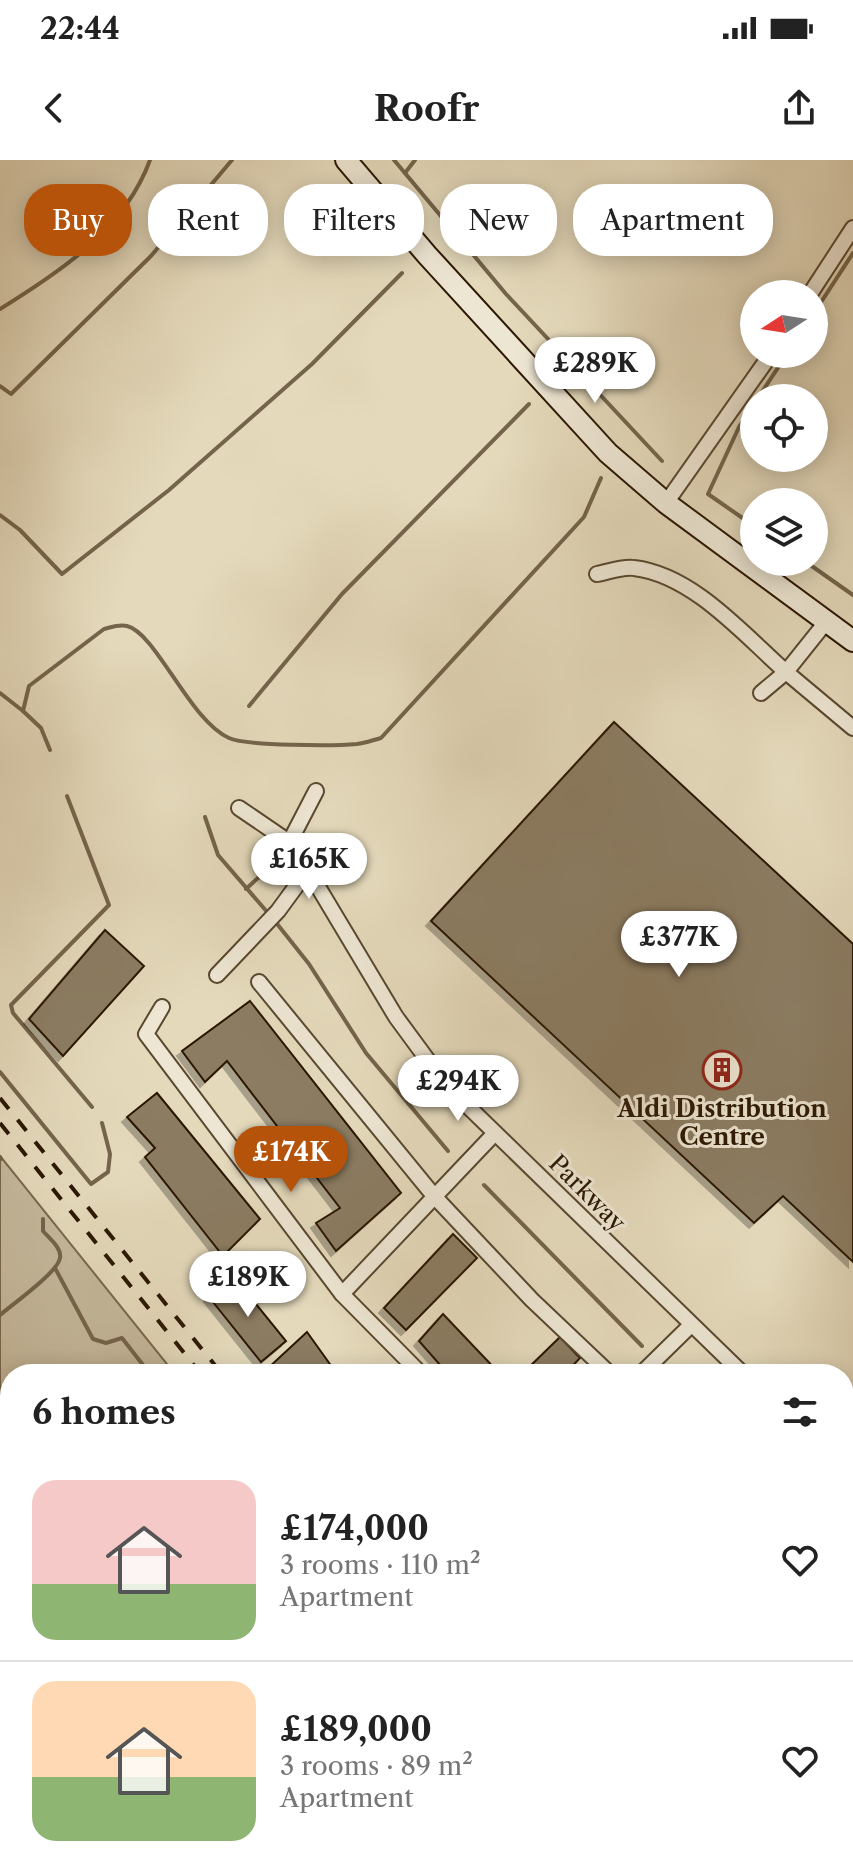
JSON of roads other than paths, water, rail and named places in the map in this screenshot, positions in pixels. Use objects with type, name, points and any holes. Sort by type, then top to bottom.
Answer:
[{"type":"main road","points":[[346,160],[427,255],[608,453],[666,503],[853,641]]},
{"type":"street","points":[[819,280],[853,228]]},
{"type":"street","points":[[666,503],[761,368]]},
{"type":"street","points":[[597,574],[631,567],[667,576],[699,595],[853,728]]},
{"type":"street","points":[[761,693],[786,672],[826,622]]},
{"type":"street","points":[[288,845],[316,791]]},
{"type":"street","name":"Parkway","points":[[239,808],[266,825],[288,845],[308,870],[364,968],[446,1085],[732,1364]]},
{"type":"street","points":[[217,975],[278,911],[308,870]]},
{"type":"street","points":[[259,982],[434,1196],[532,1300],[599,1364]]},
{"type":"street","points":[[162,1007],[146,1034],[342,1294],[411,1364]]},
{"type":"street","points":[[342,1294],[495,1133]]},
{"type":"street","points":[[651,1364],[691,1325]]},
{"type":"waterway","points":[[0,309],[67,264],[107,228],[139,185],[150,160]]},
{"type":"waterway","points":[[0,386],[11,394],[151,256],[232,160]]},
{"type":"waterway","points":[[394,160],[506,294],[662,461]]},
{"type":"waterway","points":[[405,173],[415,160]]},
{"type":"waterway","points":[[828,291],[853,253]]},
{"type":"waterway","points":[[0,515],[20,530],[62,574],[169,490],[312,364],[402,273]]},
{"type":"waterway","points":[[767,384],[778,368]]},
{"type":"waterway","points":[[249,706],[342,594],[529,404]]},
{"type":"waterway","points":[[740,426],[708,494],[740,516]]},
{"type":"waterway","points":[[50,750],[41,728],[23,711],[29,686],[104,629],[121,625],[138,632],[150,644],[201,714],[229,738],[253,743],[311,745],[357,744],[381,738],[584,517],[601,478]]},
{"type":"waterway","points":[[826,576],[853,595]]},
{"type":"waterway","points":[[0,693],[23,711]]},
{"type":"waterway","points":[[67,796],[109,905],[11,1005],[13,1013],[92,1107]]},
{"type":"waterway","points":[[205,817],[218,855],[268,913]]},
{"type":"waterway","points":[[246,889],[272,865]]},
{"type":"waterway","points":[[274,920],[309,964],[366,1053],[448,1151]]},
{"type":"waterway","points":[[0,1072],[91,1184],[108,1172],[110,1154],[102,1123]]},
{"type":"waterway","points":[[484,1185],[642,1346]]},
{"type":"waterway","points":[[0,1315],[44,1279],[60,1258],[54,1243],[43,1231],[43,1219]]},
{"type":"waterway","points":[[55,1268],[93,1339],[106,1343],[122,1338],[142,1364]]},
{"type":"railway","points":[[0,1098],[214,1364]]},
{"type":"railway","points":[[0,1123],[193,1364]]},
{"type":"place","name":"Aldi Distribution Centre","points":[[722,1070]]}]
